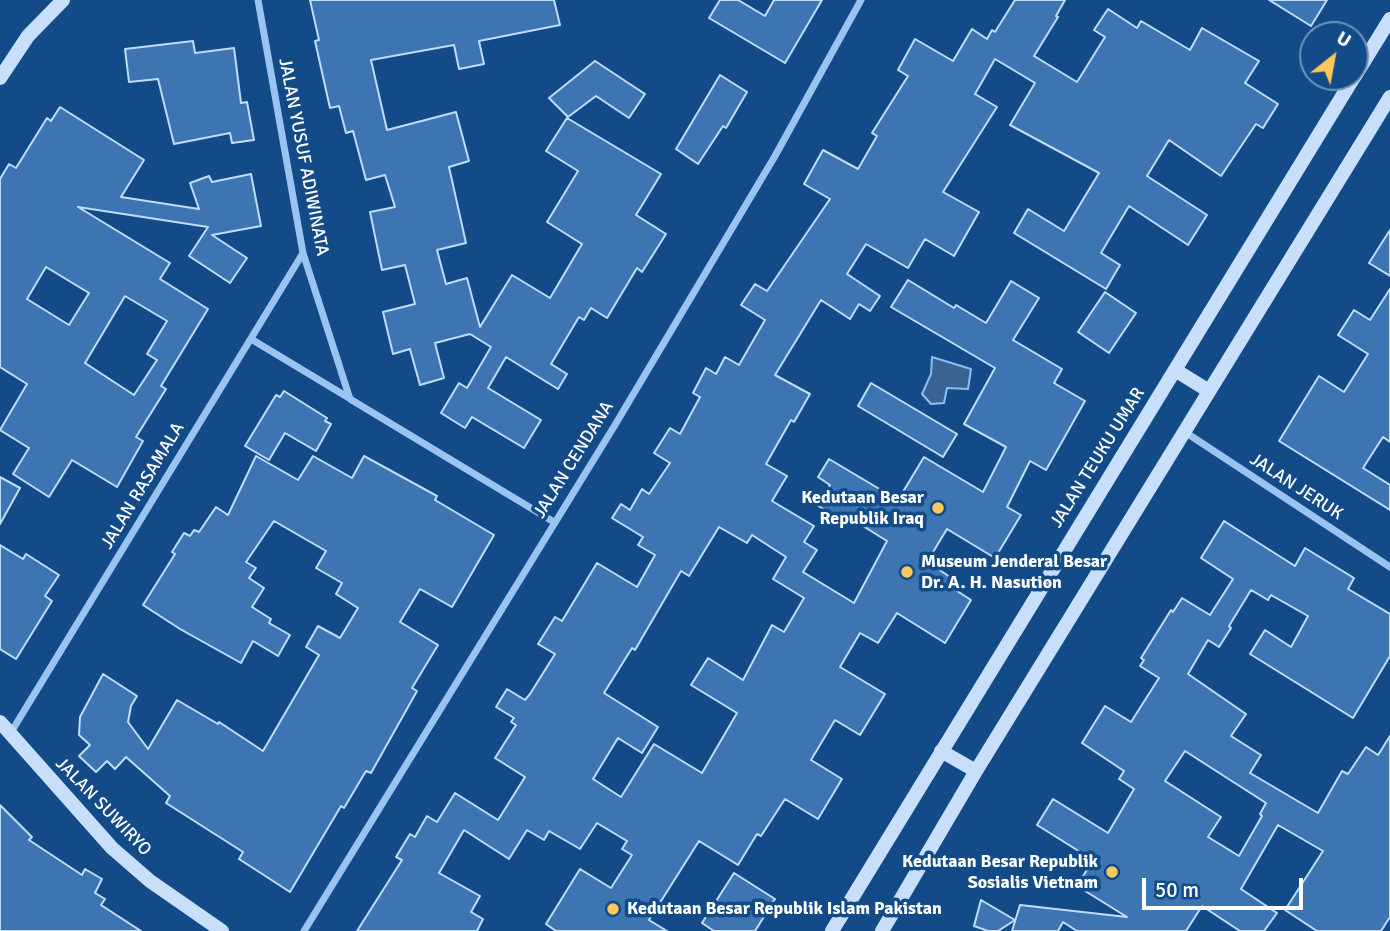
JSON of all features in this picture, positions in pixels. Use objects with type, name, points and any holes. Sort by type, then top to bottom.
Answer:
[{"type":"street","points":[[0,78],[28,36],[63,0]]},
{"type":"street","name":"JALAN YUSUF ADIWINATA","points":[[258,0],[303,253],[350,399]]},
{"type":"street","name":"JALAN CENDANA","points":[[304,931],[615,425],[775,156],[861,0]]},
{"type":"street","name":"JALAN TEUKU UMAR","points":[[1369,55],[1387,29]]},
{"type":"street","name":"JALAN TEUKU UMAR","points":[[832,931],[1346,91]]},
{"type":"street","points":[[882,931],[976,771],[1390,97]]},
{"type":"street","name":"JALAN RASAMALA","points":[[10,735],[303,253]]},
{"type":"street","points":[[251,339],[554,522]]},
{"type":"street","points":[[1175,370],[1209,391]]},
{"type":"street","name":"JALAN JERUK","points":[[1184,432],[1390,567]]},
{"type":"street","name":"JALAN SUWIRYO","points":[[0,722],[112,848],[150,881],[222,931]]},
{"type":"street","points":[[941,751],[976,771]]},
{"type":"water","points":[[932,357],[971,369],[968,389],[947,388],[944,403],[931,404],[922,394],[931,374]]},
{"type":"building","points":[[310,0],[554,0],[560,25],[479,41],[484,64],[459,69],[454,45],[371,60],[387,130],[456,112],[469,161],[449,167],[466,243],[437,250],[446,284],[467,278],[480,327],[512,275],[550,298],[582,244],[547,222],[578,171],[546,151],[567,118],[661,174],[636,215],[666,234],[642,272],[637,268],[607,318],[591,308],[584,320],[579,317],[551,364],[567,374],[558,389],[506,357],[488,388],[541,420],[524,448],[472,417],[465,428],[441,413],[459,383],[467,388],[491,347],[470,334],[435,343],[444,378],[420,385],[410,349],[393,354],[383,312],[415,304],[405,265],[382,270],[370,212],[395,207],[385,175],[366,180],[353,131],[346,133],[339,106],[330,108],[315,41],[319,40]]},
{"type":"building","points":[[720,0],[738,0],[765,16],[774,0],[822,0],[785,63],[709,18]]},
{"type":"building","points":[[1015,0],[1065,0],[1056,16],[1058,17],[1034,56],[1077,82],[1105,37],[1094,30],[1108,9],[1137,28],[1141,21],[1190,50],[1202,28],[1259,61],[1245,83],[1278,104],[1263,128],[1256,124],[1221,176],[1169,140],[1147,176],[1207,215],[1188,245],[1129,206],[1101,253],[1120,265],[1106,289],[1014,233],[1028,209],[1064,231],[1099,173],[1010,125],[1035,83],[995,59],[975,94],[997,107],[943,192],[979,212],[954,256],[925,239],[908,268],[866,244],[847,274],[880,296],[870,311],[859,304],[850,319],[821,300],[775,375],[810,394],[794,422],[791,420],[766,464],[787,476],[772,501],[814,526],[804,542],[817,550],[803,572],[854,603],[887,541],[842,513],[838,519],[817,505],[830,485],[818,477],[829,459],[898,500],[924,457],[983,492],[1006,447],[964,424],[995,368],[891,307],[908,280],[954,308],[956,305],[986,323],[1011,281],[1039,298],[1013,340],[1062,369],[1054,383],[1085,401],[1046,470],[1030,461],[1007,507],[1021,515],[995,558],[947,529],[927,562],[958,582],[954,589],[971,600],[945,643],[897,613],[878,643],[860,633],[840,667],[885,694],[860,735],[835,720],[811,760],[842,779],[818,819],[785,799],[761,836],[757,834],[738,865],[699,841],[649,920],[667,931],[556,931],[546,924],[580,869],[611,888],[632,855],[622,849],[627,841],[597,823],[580,849],[549,831],[544,840],[527,830],[509,859],[464,830],[439,873],[480,896],[471,912],[483,919],[477,931],[357,931],[402,860],[396,857],[410,834],[415,837],[427,816],[437,822],[455,793],[498,820],[525,777],[495,758],[516,725],[511,722],[514,718],[496,707],[507,689],[525,700],[530,694],[555,654],[538,644],[555,617],[562,621],[597,563],[637,587],[655,555],[638,545],[643,537],[612,518],[621,504],[630,510],[642,489],[649,494],[670,463],[654,453],[670,428],[680,434],[700,397],[693,393],[706,368],[716,374],[725,357],[739,365],[765,320],[741,305],[755,284],[767,291],[830,199],[804,184],[823,150],[858,169],[877,136],[872,133],[908,76],[898,70],[915,39],[953,61],[972,29],[987,39],[992,30],[995,32]],"holes":[[[719,527],[747,543],[752,535],[786,557],[773,579],[804,598],[784,632],[772,625],[743,680],[708,658],[691,685],[737,713],[702,773],[654,744],[621,797],[593,779],[618,738],[642,753],[658,727],[604,693],[632,648],[635,650],[681,571],[689,576]]]},
{"type":"building","points":[[1269,0],[1327,0],[1314,21],[1303,21]]},
{"type":"building","points":[[193,41],[195,53],[234,48],[241,103],[247,102],[254,140],[232,143],[230,133],[174,144],[158,79],[129,82],[125,49]]},
{"type":"building","points":[[595,61],[645,94],[629,118],[596,96],[568,117],[549,98]]},
{"type":"building","points":[[720,75],[747,92],[726,128],[723,126],[698,164],[676,149]]},
{"type":"building","points":[[60,107],[144,160],[121,197],[199,209],[190,183],[209,176],[212,182],[251,174],[261,226],[212,235],[247,258],[230,283],[189,256],[208,227],[78,207],[170,263],[160,279],[208,309],[161,386],[166,389],[136,437],[143,441],[117,487],[72,460],[49,497],[13,474],[29,448],[0,430],[27,384],[0,367],[0,179],[9,164],[16,168],[47,118],[51,121]],"holes":[[[46,267],[89,293],[69,325],[27,299]],[[125,296],[167,321],[147,354],[157,360],[134,395],[85,363]]]},
{"type":"building","points":[[1390,230],[1390,276],[1369,263]]},
{"type":"building","points":[[1390,289],[1390,442],[1383,437],[1363,468],[1390,485],[1390,510],[1279,441],[1319,376],[1344,392],[1368,354],[1338,335],[1354,310],[1370,320]]},
{"type":"building","points":[[1105,292],[1136,313],[1109,353],[1078,332]]},
{"type":"building","points":[[871,383],[957,434],[943,457],[858,406]]},
{"type":"building","points":[[284,391],[327,418],[325,421],[331,424],[316,451],[285,433],[269,460],[245,446],[276,395],[280,397]]},
{"type":"building","points":[[256,456],[298,480],[313,456],[352,478],[364,456],[437,496],[435,500],[494,535],[452,607],[420,589],[400,622],[438,645],[412,688],[417,691],[371,773],[366,771],[344,808],[341,806],[290,892],[239,859],[243,852],[166,803],[170,796],[126,757],[115,769],[107,761],[96,772],[79,756],[90,745],[79,735],[80,717],[103,674],[137,696],[131,706],[128,722],[148,749],[177,700],[218,724],[219,722],[263,751],[319,655],[306,647],[318,626],[340,638],[358,608],[336,594],[342,583],[316,568],[326,551],[274,521],[246,562],[256,568],[249,578],[264,588],[252,607],[271,619],[269,623],[290,635],[278,656],[253,641],[241,663],[143,605],[175,554],[172,552],[184,533],[190,536],[194,530],[199,532],[216,507],[228,515]]},
{"type":"building","points":[[0,477],[20,488],[0,524]]},
{"type":"building","points":[[1224,521],[1295,566],[1305,548],[1354,578],[1348,589],[1390,614],[1390,656],[1353,718],[1250,654],[1265,630],[1291,647],[1308,616],[1271,595],[1268,600],[1251,590],[1219,647],[1208,640],[1188,674],[1246,714],[1231,736],[1261,755],[1250,773],[1318,813],[1342,771],[1348,774],[1366,747],[1378,755],[1390,736],[1390,917],[1381,931],[1317,931],[1285,910],[1323,851],[1278,825],[1241,889],[1277,913],[1264,931],[1240,931],[1202,906],[1186,931],[1077,931],[1063,922],[1058,931],[1012,931],[1020,905],[1127,917],[1077,886],[1093,860],[1037,825],[1053,799],[1108,833],[1134,789],[1119,779],[1124,771],[1082,743],[1105,706],[1131,722],[1159,678],[1140,666],[1144,660],[1141,658],[1171,610],[1173,612],[1182,598],[1210,615],[1233,579],[1201,558]],"holes":[[[1185,751],[1266,803],[1260,814],[1262,816],[1239,856],[1208,837],[1221,817],[1165,781]]]},
{"type":"building","points":[[0,545],[23,559],[26,554],[59,575],[45,596],[52,601],[16,659],[0,649]]},
{"type":"building","points":[[0,805],[32,837],[29,840],[82,875],[85,869],[102,879],[95,893],[105,899],[101,905],[141,931],[0,931]]},
{"type":"building","points":[[734,873],[775,899],[755,931],[714,931],[702,923]]},
{"type":"building","points":[[981,900],[1015,920],[998,931],[974,926]]},
{"type":"place","name":"Kedutaan Besar Republik Iraq","points":[[938,508]]},
{"type":"place","name":"Museum Jenderal Besar Dr. A. H. Nasution","points":[[907,572]]},
{"type":"place","name":"Kedutaan Besar Republik Sosialis Vietnam","points":[[1112,872]]},
{"type":"place","name":"Kedutaan Besar Republik Islam Pakistan","points":[[613,909]]}]
